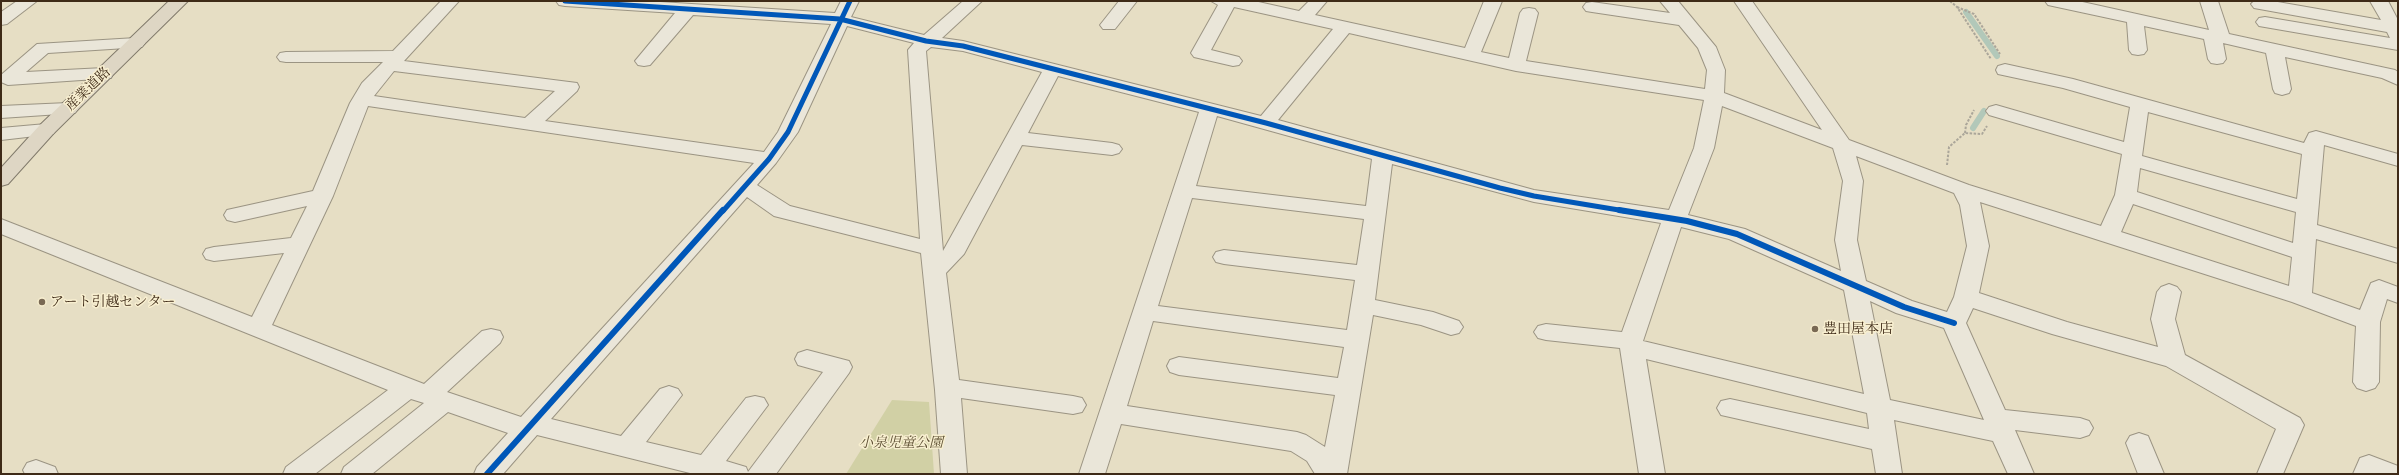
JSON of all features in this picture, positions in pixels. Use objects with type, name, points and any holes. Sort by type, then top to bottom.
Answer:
[{"type":"main road","name":"産業道路","points":[[1,180],[46,130],[179,1]]},
{"type":"street","points":[[1,20],[28,1]]},
{"type":"street","points":[[259,328],[322,196],[369,87],[450,1]]},
{"type":"street","points":[[565,1],[688,9],[845,10],[926,41],[963,46],[1052,70],[1266,123],[1534,196],[1673,218],[1737,234],[1904,307],[1954,323],[2021,474]]},
{"type":"street","points":[[954,474],[948,390],[932,249],[917,50],[973,1]]},
{"type":"street","points":[[1109,25],[1128,1]]},
{"type":"street","points":[[1302,17],[1318,1]]},
{"type":"street","points":[[1471,55],[1493,1]]},
{"type":"street","points":[[1652,474],[1631,344],[1673,218],[1679,212],[1704,148],[1714,96],[1716,70],[1707,47],[1669,1]]},
{"type":"street","points":[[1743,1],[1842,144],[1853,181],[1846,240],[1853,284],[1879,407],[1889,474]]},
{"type":"street","points":[[2054,1],[2388,74],[2398,79]]},
{"type":"street","points":[[2209,1],[2216,37],[2217,59]]},
{"type":"street","points":[[1233,61],[1200,53],[1233,2],[1516,65],[1714,96],[1962,189],[2300,297],[2368,322]]},
{"type":"street","points":[[2260,4],[2391,14]]},
{"type":"street","points":[[1592,7],[1684,20]]},
{"type":"street","points":[[644,60],[688,9]]},
{"type":"street","points":[[487,474],[770,158],[788,132],[845,10]]},
{"type":"street","points":[[1516,65],[1529,13]]},
{"type":"street","points":[[2135,19],[2138,50]]},
{"type":"street","points":[[2264,22],[2398,45]]},
{"type":"street","points":[[1266,123],[1345,26]]},
{"type":"street","points":[[104,74],[8,78],[42,48],[136,43]]},
{"type":"street","points":[[2274,50],[2282,88]]},
{"type":"street","points":[[286,57],[395,60],[570,87],[530,124]]},
{"type":"street","points":[[2002,67],[2140,103],[2312,151]]},
{"type":"street","points":[[934,271],[954,254],[1052,70]]},
{"type":"street","points":[[363,100],[770,158]]},
{"type":"street","points":[[2108,236],[2126,194],[2140,103]]},
{"type":"street","points":[[1,112],[68,109]]},
{"type":"street","points":[[1092,474],[1113,413],[1122,376],[1185,191],[1210,109]]},
{"type":"street","points":[[1996,111],[2133,155],[2308,219],[2398,256]]},
{"type":"street","points":[[1,134],[46,130]]},
{"type":"street","points":[[2300,297],[2308,219],[2312,151],[2316,137],[2398,160]]},
{"type":"street","points":[[1017,138],[1112,149]]},
{"type":"street","points":[[1334,474],[1368,274],[1383,155]]},
{"type":"street","points":[[745,186],[782,211],[800,218],[932,249]]},
{"type":"street","points":[[1954,323],[1966,297],[1978,246],[1971,205],[1962,189]]},
{"type":"street","points":[[1185,191],[1376,214]]},
{"type":"street","points":[[2126,194],[2305,254]]},
{"type":"street","points":[[235,215],[322,196]]},
{"type":"street","points":[[1,226],[427,394],[528,427],[627,447],[736,474]]},
{"type":"street","points":[[214,254],[300,244]]},
{"type":"street","points":[[1224,257],[1368,274]]},
{"type":"street","points":[[2366,382],[2368,322],[2379,288],[2398,295]]},
{"type":"street","points":[[2169,292],[2163,319],[2174,360]]},
{"type":"street","points":[[1966,297],[2060,328],[2174,360],[2291,425],[2270,474]]},
{"type":"street","points":[[1363,305],[1425,318],[1451,327]]},
{"type":"street","points":[[1144,312],[1357,340]]},
{"type":"street","points":[[1546,332],[1631,344],[1879,407],[2000,426],[2080,428]]},
{"type":"street","points":[[354,474],[427,394],[491,337]]},
{"type":"street","points":[[761,474],[840,367],[807,359]]},
{"type":"street","points":[[1179,366],[1349,388]]},
{"type":"street","points":[[948,390],[966,388],[1073,404]]},
{"type":"street","points":[[296,474],[427,394]]},
{"type":"street","points":[[627,447],[669,395]]},
{"type":"street","points":[[707,467],[755,405]]},
{"type":"street","points":[[1730,408],[1885,442]]},
{"type":"street","points":[[1113,413],[1297,442],[1316,454],[1329,474]]},
{"type":"street","points":[[2139,443],[2151,474]]},
{"type":"street","points":[[2366,474],[2370,465],[2390,474]]},
{"type":"path","points":[[1950,1],[1957,7],[1990,58],[2002,67],[2003,59],[1974,14],[1957,7]]},
{"type":"path","points":[[1962,189],[1959,179],[1947,173],[1949,147],[1965,133],[1966,125],[1976,106],[1996,111],[1982,134],[1965,133]]},
{"type":"green space","name":"小泉児童公園","points":[[892,400],[929,402],[934,474],[846,474]]},
{"type":"waterway","points":[[1966,12],[1997,56]]},
{"type":"waterway","points":[[1973,128],[1984,111]]},
{"type":"cycle path","points":[[565,1],[840,19],[926,41],[963,46],[1266,123],[1500,188],[1534,196],[1687,221],[1737,234],[1904,307],[1954,323]]},
{"type":"cycle path","points":[[487,474],[769,159],[788,132],[850,1]]},
{"type":"place","name":"アート引越センター","points":[[42,302]]},
{"type":"place","name":"豊田屋本店","points":[[1815,329]]}]
